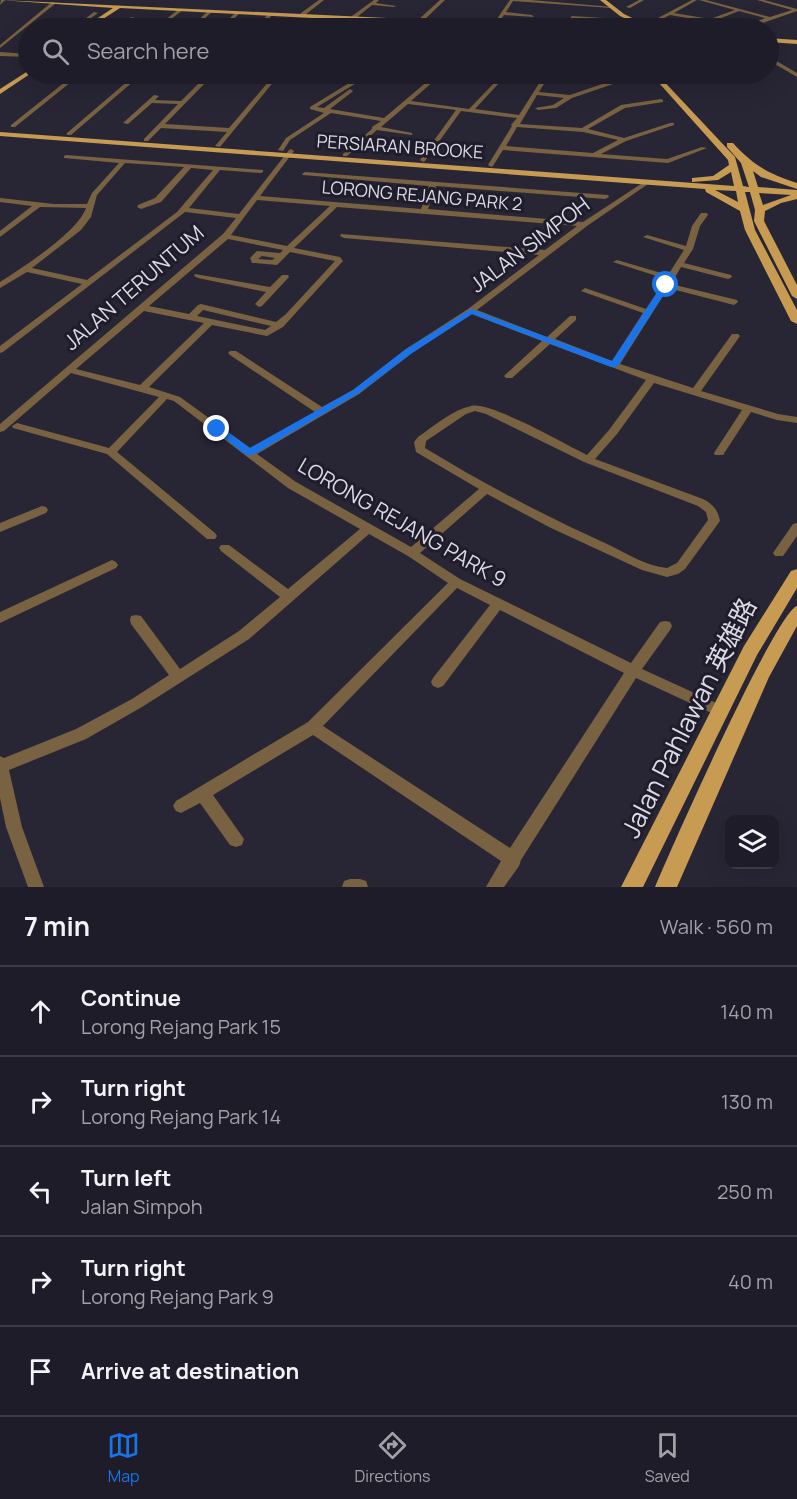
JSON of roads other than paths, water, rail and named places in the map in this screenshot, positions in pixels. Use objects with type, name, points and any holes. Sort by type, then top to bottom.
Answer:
[{"type":"main road","points":[[31,0],[334,18]]},
{"type":"main road","points":[[603,0],[629,18]]},
{"type":"main road","points":[[1,1],[370,18]]},
{"type":"main road","points":[[100,6],[110,8],[110,11]]},
{"type":"main road","points":[[100,18],[110,11],[125,6]]},
{"type":"main road","points":[[108,18],[125,6]]},
{"type":"main road","points":[[779,42],[797,43]]},
{"type":"main road","points":[[0,87],[18,75]]},
{"type":"main road","points":[[0,92],[18,80]]},
{"type":"main road","points":[[663,84],[726,150],[741,186],[750,230],[797,321]]},
{"type":"main road","points":[[671,84],[745,162],[764,175],[797,186]]},
{"type":"main road","name":"PERSIARAN BROOKE","points":[[0,133],[69,134],[286,152],[491,165],[697,184]]},
{"type":"main road","name":"PERSIARAN BROOKE","points":[[0,133],[175,147],[286,152],[319,157],[649,182],[741,186],[797,195]]},
{"type":"main road","points":[[270,153],[281,164],[319,157]]},
{"type":"main road","points":[[745,162],[760,210],[759,221],[797,296]]},
{"type":"main road","points":[[697,184],[715,178],[734,166]]},
{"type":"main road","points":[[697,184],[744,209]]},
{"type":"main road","name":"PERSIARAN BROOKE","points":[[753,187],[797,186]]},
{"type":"main road","points":[[760,210],[797,195]]},
{"type":"main road","name":"Jalan Pahlawan 英雄路","points":[[632,887],[718,710],[750,651],[797,575]]},
{"type":"main road","name":"Jalan Pahlawan 英雄路","points":[[666,887],[761,676],[797,612]]},
{"type":"street","points":[[232,0],[256,1]]},
{"type":"street","points":[[303,14],[322,0]]},
{"type":"street","points":[[354,17],[377,0]]},
{"type":"street","points":[[423,18],[443,0]]},
{"type":"street","points":[[499,18],[512,0],[611,7]]},
{"type":"street","points":[[628,7],[642,0]]},
{"type":"street","points":[[660,18],[695,0]]},
{"type":"street","points":[[701,0],[770,18],[797,10]]},
{"type":"street","points":[[759,0],[797,10]]},
{"type":"street","points":[[774,4],[783,0]]},
{"type":"street","points":[[233,18],[256,1]]},
{"type":"street","points":[[36,18],[54,3]]},
{"type":"street","points":[[371,4],[394,6]]},
{"type":"street","points":[[572,17],[580,6]]},
{"type":"street","points":[[170,18],[181,10]]},
{"type":"street","points":[[716,18],[739,10]]},
{"type":"street","points":[[204,18],[212,11]]},
{"type":"street","points":[[89,18],[96,13]]},
{"type":"street","points":[[502,13],[532,16]]},
{"type":"street","points":[[669,13],[698,18]]},
{"type":"street","points":[[267,18],[271,14]]},
{"type":"street","points":[[572,17],[582,18]]},
{"type":"street","points":[[0,47],[18,32]]},
{"type":"street","points":[[0,54],[18,55]]},
{"type":"street","points":[[779,64],[797,75]]},
{"type":"street","points":[[13,126],[66,84]]},
{"type":"street","points":[[69,134],[127,84]]},
{"type":"street","points":[[146,140],[201,84]]},
{"type":"street","points":[[218,146],[269,84]]},
{"type":"street","points":[[351,84],[312,108],[384,120]]},
{"type":"street","name":"JALAN TERUNTUM","points":[[6,424],[226,236],[281,164],[288,139],[361,84]]},
{"type":"street","points":[[345,155],[427,84]]},
{"type":"street","points":[[470,111],[495,84]]},
{"type":"street","points":[[491,165],[540,84]]},
{"type":"street","points":[[538,108],[554,107],[598,84]]},
{"type":"street","points":[[535,93],[570,97]]},
{"type":"street","points":[[126,123],[156,96]]},
{"type":"street","points":[[584,130],[623,106],[661,100]]},
{"type":"street","points":[[150,101],[182,103]]},
{"type":"street","points":[[405,102],[520,117]]},
{"type":"street","points":[[423,160],[459,110]]},
{"type":"street","points":[[596,154],[624,140],[672,124]]},
{"type":"street","points":[[514,125],[584,130],[624,140]]},
{"type":"street","points":[[160,126],[231,130]]},
{"type":"street","points":[[374,128],[410,134]]},
{"type":"street","points":[[160,162],[175,147]]},
{"type":"street","points":[[503,147],[668,161],[704,148]]},
{"type":"street","points":[[66,157],[261,171]]},
{"type":"street","points":[[0,286],[27,269],[78,228],[87,217],[94,194],[123,162]]},
{"type":"street","points":[[141,207],[158,200],[190,165]]},
{"type":"street","points":[[0,350],[185,210],[219,168]]},
{"type":"street","points":[[305,174],[605,197]]},
{"type":"street","name":"JALAN SIMPOH","points":[[250,453],[356,392],[409,351],[471,311],[584,224],[649,182]]},
{"type":"street","points":[[424,211],[433,184]]},
{"type":"street","name":"LORONG REJANG PARK 2","points":[[257,198],[584,224]]},
{"type":"street","points":[[0,200],[90,206]]},
{"type":"street","points":[[0,235],[37,204]]},
{"type":"street","points":[[280,256],[336,204]]},
{"type":"street","points":[[185,210],[242,217]]},
{"type":"street","points":[[614,365],[689,249],[696,225],[704,215]]},
{"type":"street","points":[[144,308],[183,317],[192,316],[263,333],[270,332],[280,325],[339,261],[226,236]]},
{"type":"street","points":[[344,236],[547,253]]},
{"type":"street","points":[[647,237],[689,249]]},
{"type":"street","points":[[617,262],[734,302]]},
{"type":"street","points":[[680,264],[728,276]]},
{"type":"street","points":[[27,269],[87,283]]},
{"type":"street","points":[[198,276],[271,290]]},
{"type":"street","points":[[259,304],[285,277]]},
{"type":"street","points":[[585,291],[648,312]]},
{"type":"street","points":[[192,316],[201,306],[280,325]]},
{"type":"street","points":[[471,311],[652,379],[748,409],[777,417],[796,419]]},
{"type":"street","points":[[509,376],[573,318]]},
{"type":"street","points":[[142,388],[212,321]]},
{"type":"street","points":[[695,392],[735,336]]},
{"type":"street","points":[[233,352],[322,412]]},
{"type":"street","name":"LORONG REJANG PARK 9","points":[[70,370],[177,399],[292,485],[412,553],[456,582],[633,671],[718,710]]},
{"type":"street","points":[[588,460],[613,432],[652,379]]},
{"type":"street","points":[[111,452],[165,396]]},
{"type":"street","points":[[474,408],[489,411],[588,460],[709,507],[714,521],[681,566],[675,571],[662,572],[547,522],[485,490],[420,450],[419,447],[422,440],[462,411],[474,408]]},
{"type":"street","points":[[720,453],[748,409]]},
{"type":"street","points":[[6,424],[111,452],[211,536]]},
{"type":"street","points":[[412,553],[485,490]]},
{"type":"street","points":[[0,528],[42,510]]},
{"type":"street","points":[[779,554],[797,528]]},
{"type":"street","points":[[36,887],[14,827],[0,765],[81,734],[137,704],[244,635],[367,529]]},
{"type":"street","points":[[225,548],[288,596]]},
{"type":"street","points":[[0,618],[112,565]]},
{"type":"street","points":[[182,806],[314,728],[456,582]]},
{"type":"street","points":[[438,682],[498,603]]},
{"type":"street","points":[[136,620],[178,677]]},
{"type":"street","points":[[494,887],[633,671],[665,626]]},
{"type":"street","points":[[314,728],[513,860]]},
{"type":"street","points":[[202,794],[236,839]]},
{"type":"street","points":[[350,887],[360,887]]}]
